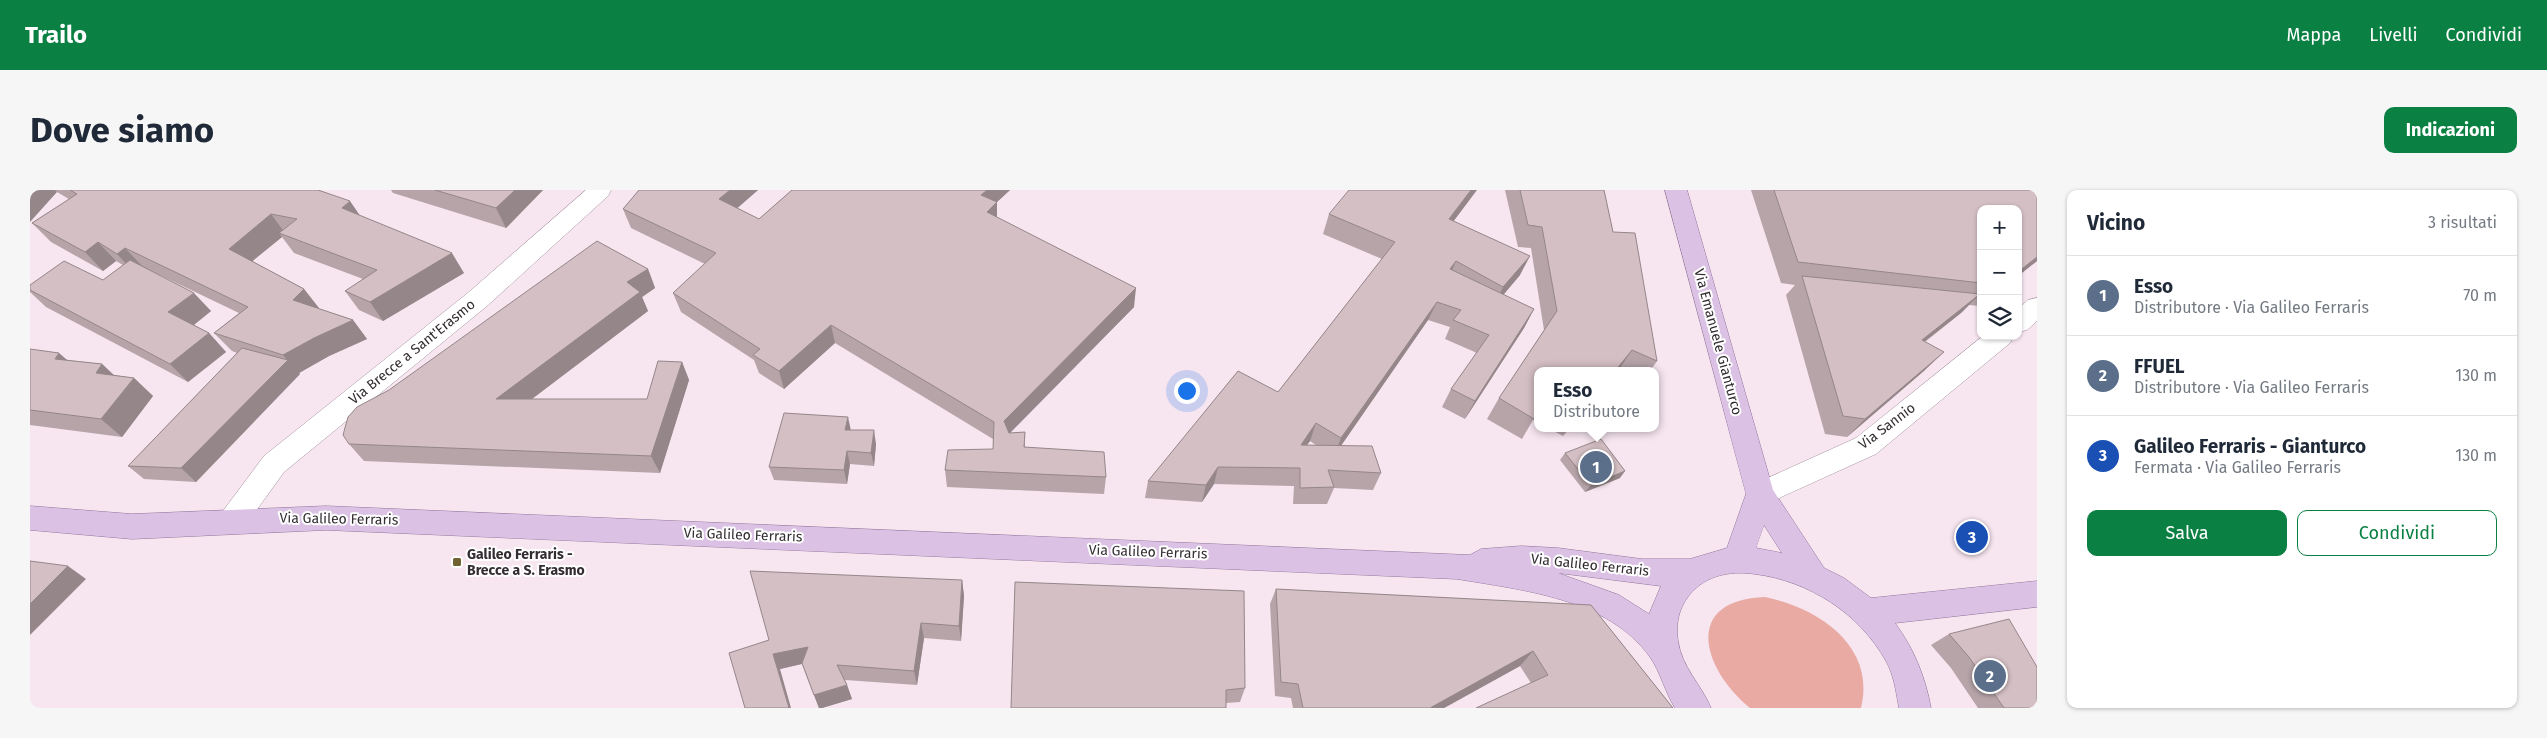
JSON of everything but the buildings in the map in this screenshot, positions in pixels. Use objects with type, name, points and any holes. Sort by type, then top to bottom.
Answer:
[{"type":"main road","name":"Via Emanuele Gianturco","points":[[1676,190],[1760,494],[1813,576]]},
{"type":"main road","points":[[1738,559],[1760,494]]},
{"type":"main road","name":"Via Galileo Ferraris","points":[[30,518],[77,524],[118,526],[233,520],[326,518],[1457,566],[1525,578],[1603,602],[1646,629],[1665,652]]},
{"type":"main road","name":"Via Galileo Ferraris","points":[[1457,566],[1507,558],[1538,557],[1636,572],[1693,572]]},
{"type":"main road","points":[[1695,708],[1679,686],[1665,652],[1662,619],[1666,605],[1672,592],[1693,572],[1706,566],[1738,559],[1775,563],[1813,576],[1832,586],[1866,612],[1893,644],[1903,660],[1914,695],[1915,708]]},
{"type":"main road","points":[[1866,612],[2037,594]]},
{"type":"street","name":"Via Brecce a Sant'Erasmo","points":[[233,520],[274,464],[478,299],[600,190]]},
{"type":"street","points":[[2022,319],[2037,307]]},
{"type":"street","name":"Via Sannio","points":[[1760,494],[1866,446],[1996,340]]},
{"type":"shaded area","points":[[1765,597],[1805,610],[1839,633],[1851,649],[1860,666],[1863,686],[1861,708],[1750,708],[1733,692],[1720,675],[1712,657],[1708,639],[1711,623],[1721,610],[1739,601]]},
{"type":"place","name":"Esso","points":[[1596,467]]},
{"type":"place","name":"Galileo Ferraris - Gianturco","points":[[1972,537]]},
{"type":"place","name":"Galileo Ferraris - Brecce a S. Erasmo","points":[[457,562]]},
{"type":"place","name":"FFUEL","points":[[1990,676]]}]
